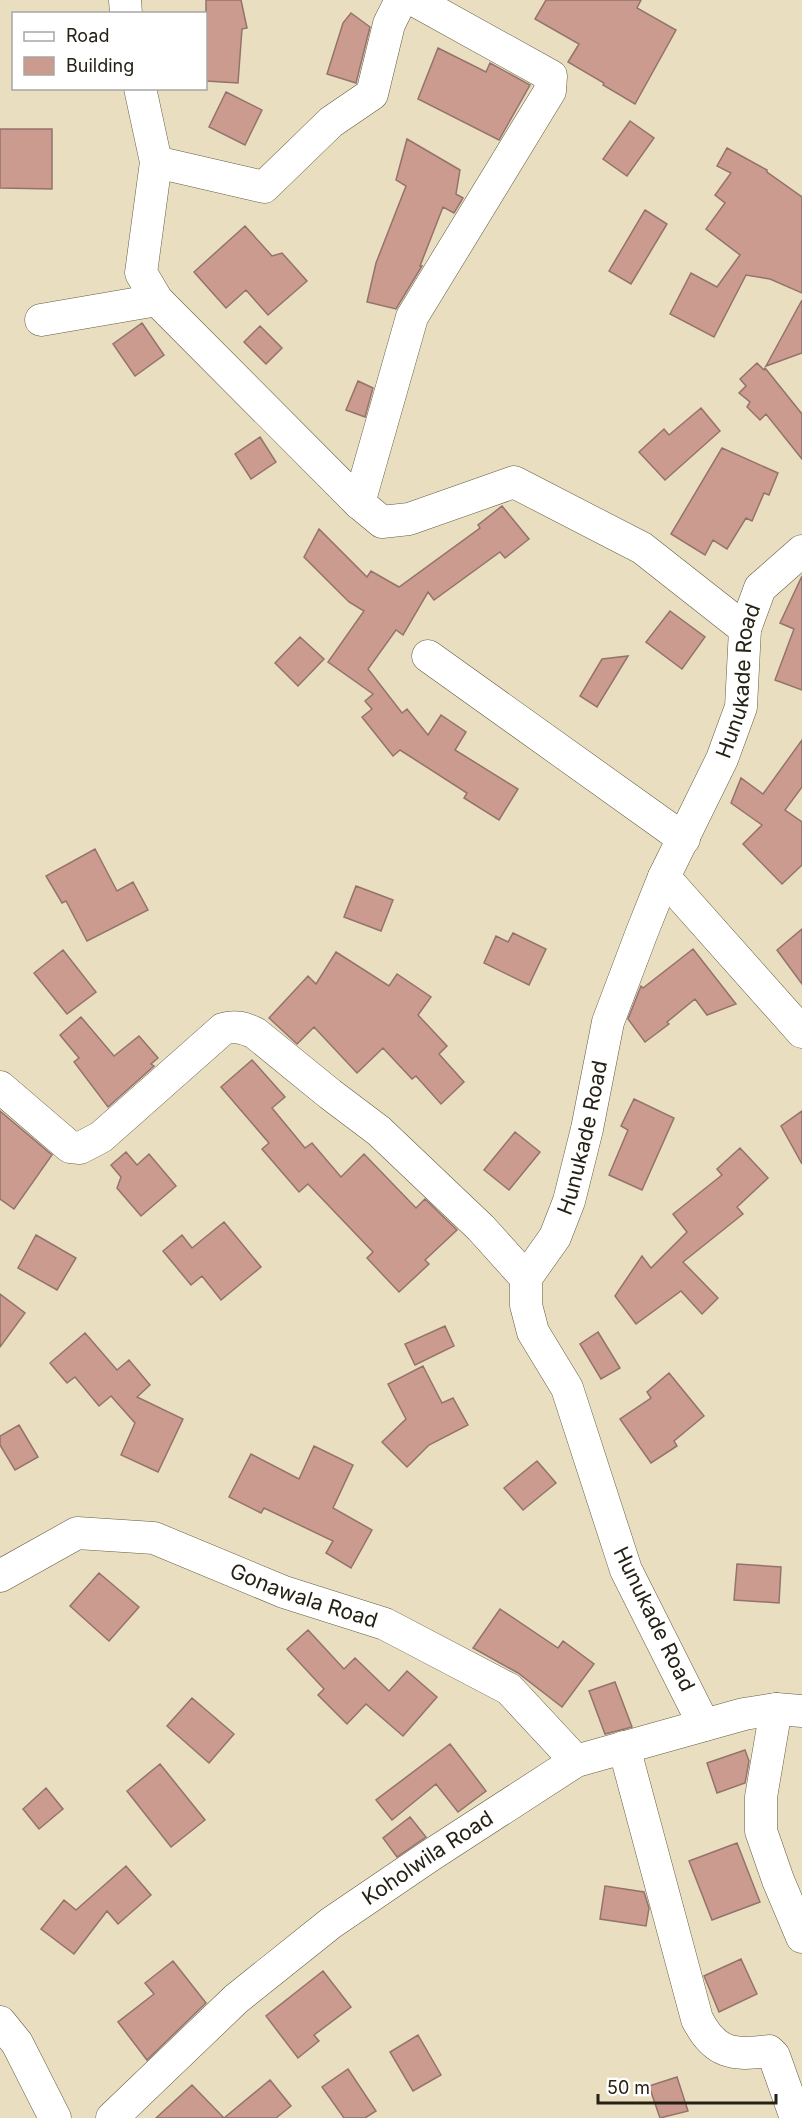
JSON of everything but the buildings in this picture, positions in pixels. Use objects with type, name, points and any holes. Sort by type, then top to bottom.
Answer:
[{"type":"street","points":[[156,162],[264,187],[331,122],[372,94],[389,24],[401,0]]},
{"type":"street","points":[[359,503],[412,317],[550,91],[551,76],[414,0]]},
{"type":"street","points":[[140,90],[156,162],[141,273],[157,300],[359,503],[382,522],[409,519],[514,482],[642,548],[745,629]]},
{"type":"street","points":[[40,320],[157,300]]},
{"type":"street","name":"Hunukade Road","points":[[704,1725],[626,1570],[567,1388],[533,1332],[526,1305],[526,1278],[555,1237],[569,1201],[587,1130],[608,1022],[664,877],[722,759],[741,707],[745,629],[760,588],[802,551]]},
{"type":"street","points":[[428,656],[684,839]]},
{"type":"street","points":[[664,877],[802,1032]]},
{"type":"street","points":[[0,1087],[70,1147],[80,1148],[102,1137],[223,1029],[232,1026],[244,1028],[255,1033],[379,1131],[481,1228],[526,1278]]},
{"type":"street","name":"Gonawala Road","points":[[0,1576],[77,1533],[154,1538],[284,1592],[385,1624],[509,1689],[576,1761]]},
{"type":"street","points":[[789,1710],[761,1797],[761,1831],[778,1880],[802,1937]]},
{"type":"street","name":"Koholwila Road","points":[[112,2118],[236,1999],[331,1923],[576,1761],[744,1714],[789,1710]]},
{"type":"street","points":[[624,1747],[697,2019],[715,2045],[742,2053],[769,2051],[774,2056],[795,2118]]},
{"type":"street","points":[[0,2022],[17,2043],[55,2118]]}]
